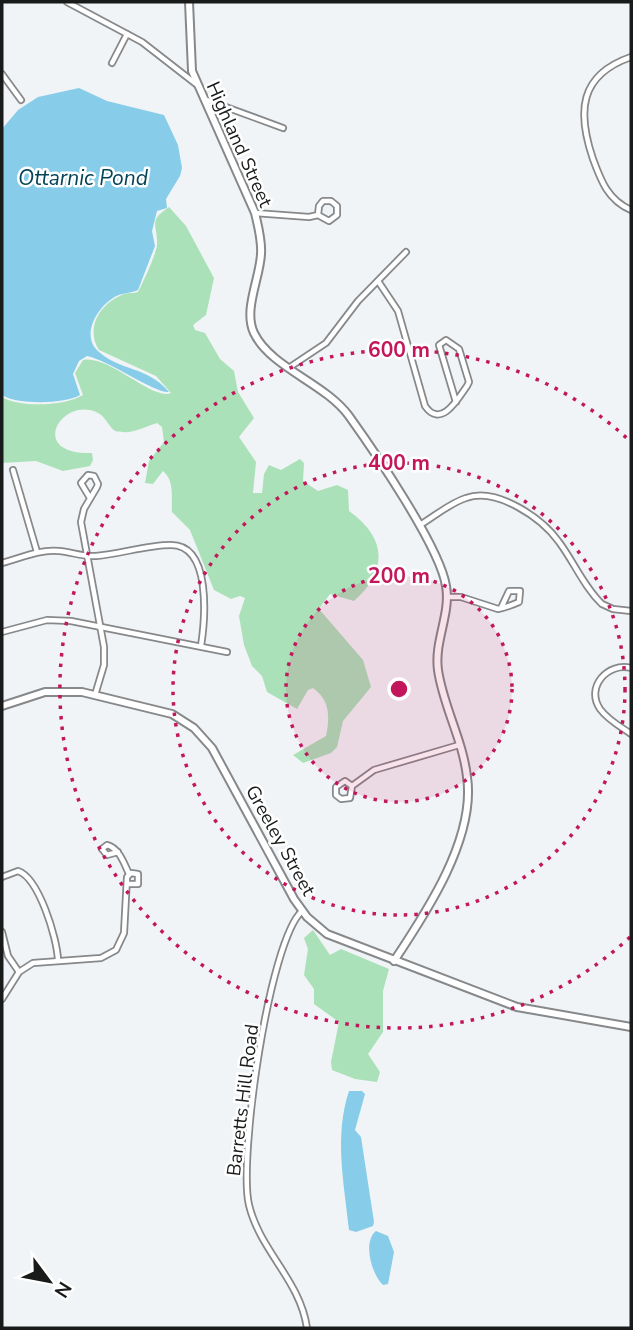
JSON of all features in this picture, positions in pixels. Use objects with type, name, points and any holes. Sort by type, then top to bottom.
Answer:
[{"type":"street","points":[[66,2],[142,42],[196,84]]},
{"type":"street","name":"Highland Street","points":[[189,2],[189,57],[196,84],[255,213],[261,253],[251,324],[262,344],[342,408],[419,526],[443,575],[447,597],[437,649],[437,666],[468,786],[464,820],[432,903],[394,961]]},
{"type":"street","points":[[112,63],[127,34]]},
{"type":"street","points":[[631,57],[612,65],[598,76],[588,90],[583,116],[585,134],[603,184],[613,198],[631,210]]},
{"type":"street","points":[[2,74],[21,100]]},
{"type":"street","points":[[204,99],[283,128]]},
{"type":"street","points":[[323,201],[333,201],[337,206],[338,214],[332,220],[324,220],[318,215],[318,206],[323,201]]},
{"type":"street","points":[[255,213],[309,217],[318,215]]},
{"type":"street","points":[[290,367],[326,343],[406,252]]},
{"type":"street","points":[[378,281],[398,311],[425,406],[433,414],[440,415],[456,402],[467,386],[469,377],[459,349],[446,340],[440,342],[439,349],[456,402]]},
{"type":"street","points":[[13,470],[37,552]]},
{"type":"street","points":[[90,498],[81,483],[88,475],[97,481],[90,498],[81,518],[104,656],[95,695]]},
{"type":"street","points":[[419,526],[467,497],[485,496],[499,499],[540,523],[551,533],[602,604],[613,609],[631,611]]},
{"type":"street","points":[[2,563],[37,552],[57,551],[96,556],[175,545],[190,552],[198,565],[205,612],[201,646]]},
{"type":"street","points":[[447,597],[461,597],[489,608],[501,608],[519,602],[520,591],[509,591],[501,608]]},
{"type":"street","points":[[2,632],[47,620],[71,621],[227,652]]},
{"type":"street","points":[[631,668],[616,667],[608,671],[599,680],[595,694],[603,713],[631,734]]},
{"type":"street","name":"Greeley Street","points":[[2,706],[54,690],[95,695],[164,711],[200,734],[216,756],[302,911],[334,938],[517,1007],[631,1027]]},
{"type":"street","points":[[352,786],[345,781],[340,782],[336,787],[336,795],[341,799],[350,798],[352,786],[374,770],[459,745]]},
{"type":"street","points":[[2,999],[19,972],[33,963],[101,958],[116,950],[124,937],[129,874],[118,852]]},
{"type":"street","points":[[2,877],[18,871],[29,878],[53,931],[58,960]]},
{"type":"street","points":[[128,884],[136,886],[140,879],[136,873],[129,874]]},
{"type":"street","name":"Barretts Hill Road","points":[[302,911],[292,921],[287,934],[267,1012],[252,1112],[246,1179],[255,1222],[300,1295],[307,1328]]},
{"type":"street","points":[[2,932],[8,956],[19,972]]},
{"type":"green space","points":[[169,207],[186,226],[214,278],[206,315],[193,325],[195,330],[205,333],[220,359],[234,371],[238,392],[254,418],[239,437],[256,462],[253,493],[262,493],[264,474],[269,465],[281,470],[300,459],[304,463],[303,481],[318,491],[337,485],[348,490],[349,511],[361,521],[376,543],[378,566],[365,589],[354,601],[330,594],[319,609],[363,660],[371,687],[343,721],[337,747],[331,753],[303,763],[293,755],[326,736],[326,703],[313,688],[308,690],[297,709],[267,692],[262,676],[252,666],[244,645],[239,616],[245,598],[240,596],[231,599],[214,590],[190,530],[172,512],[172,490],[167,475],[163,471],[153,484],[145,483],[149,461],[164,442],[162,427],[157,423],[132,432],[121,432],[115,431],[96,412],[71,412],[56,428],[55,437],[60,445],[72,451],[92,453],[90,466],[63,471],[36,461],[2,463],[2,397],[31,404],[75,399],[83,395],[75,373],[83,360],[105,364],[153,391],[171,393],[156,376],[99,350],[94,333],[97,318],[107,304],[124,294],[138,292],[157,245],[156,220]]},
{"type":"green space","points":[[313,930],[330,955],[341,949],[389,969],[383,991],[383,1032],[368,1054],[380,1072],[377,1082],[355,1079],[332,1070],[331,1062],[339,1022],[314,1004],[314,989],[304,975],[308,949],[304,938]]},
{"type":"water","name":"Ottarnic Pond","points":[[79,88],[107,101],[164,115],[178,145],[182,168],[180,176],[166,199],[167,208],[157,211],[152,231],[155,246],[138,290],[113,298],[101,308],[91,331],[93,345],[99,352],[116,363],[152,377],[169,392],[154,388],[87,356],[79,361],[73,374],[80,395],[53,402],[9,398],[2,395],[2,129],[18,110],[38,97]]},
{"type":"water","points":[[349,1091],[362,1091],[365,1094],[355,1130],[361,1137],[374,1222],[373,1226],[356,1232],[349,1230],[341,1142],[344,1108]]},
{"type":"water","points":[[376,1231],[388,1236],[394,1252],[388,1284],[383,1285],[375,1274],[370,1258],[370,1243]]}]
